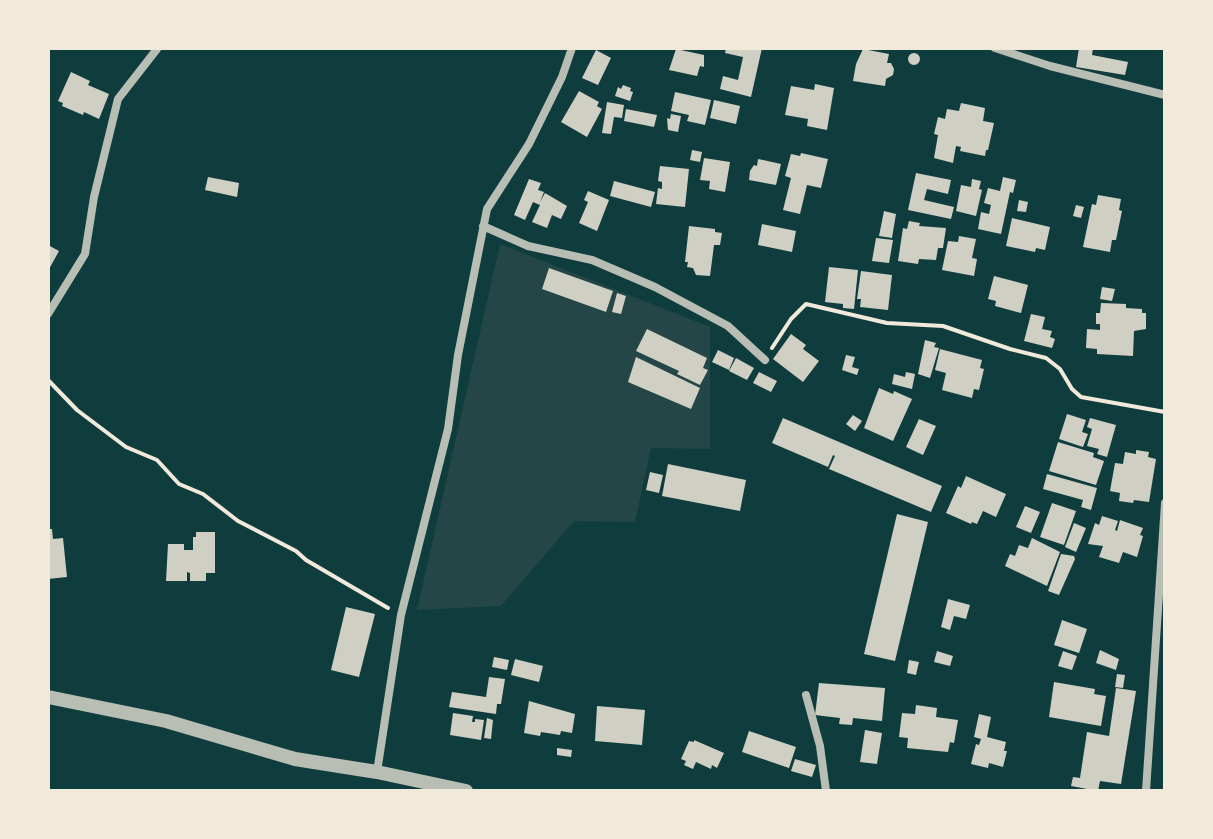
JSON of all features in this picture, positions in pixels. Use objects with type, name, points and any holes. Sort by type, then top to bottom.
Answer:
[{"type":"street","points":[[377,772],[401,615],[448,429],[458,355],[487,209],[529,144],[562,77],[572,48]]},
{"type":"street","points":[[995,48],[1050,66],[1165,95]]},
{"type":"street","points":[[48,314],[85,254],[94,197],[118,99],[157,49]]},
{"type":"street","points":[[483,226],[528,246],[592,260],[655,287],[728,326],[765,360]]},
{"type":"street","points":[[1146,791],[1165,503]]},
{"type":"street","points":[[806,695],[820,746],[826,791]]},
{"type":"street","points":[[48,697],[166,721],[295,759],[377,772],[408,786],[466,791]]},
{"type":"path","points":[[765,360],[791,319],[806,304],[887,323],[943,326],[973,335],[1046,358],[1060,369],[1081,397],[1165,412]]},
{"type":"path","points":[[48,380],[77,410],[126,447],[157,460],[179,484],[203,494],[238,521],[296,551],[306,560],[401,615]]},
{"type":"shaded area","points":[[500,244],[710,327],[710,449],[651,448],[635,522],[574,521],[501,606],[417,610]]},
{"type":"building","points":[[726,48],[762,48],[751,97],[720,89],[723,76],[738,80],[743,57],[725,53]]},
{"type":"building","points":[[1079,48],[1093,48],[1092,55],[1128,62],[1125,75],[1076,67]]},
{"type":"building","points":[[676,49],[704,55],[704,67],[700,66],[697,76],[669,70]]},
{"type":"building","points":[[863,49],[889,54],[887,63],[891,63],[894,69],[885,86],[853,81]]},
{"type":"building","points":[[596,50],[611,58],[598,85],[582,78]]},
{"type":"building","points":[[914,53],[920,59],[914,65],[908,59]]},
{"type":"building","points":[[71,72],[90,81],[88,85],[109,94],[99,119],[62,106],[63,103],[58,101]]},
{"type":"building","points":[[815,84],[834,88],[827,130],[807,126],[808,119],[785,115],[791,86],[814,90]]},
{"type":"building","points":[[623,85],[633,92],[630,101],[615,96],[618,87],[621,89]]},
{"type":"building","points":[[579,91],[599,102],[597,106],[602,109],[587,137],[561,122]]},
{"type":"building","points":[[675,92],[711,100],[705,125],[687,121],[689,115],[671,111]]},
{"type":"building","points":[[714,100],[740,106],[736,124],[710,118]]},
{"type":"building","points":[[607,102],[624,105],[622,118],[614,117],[611,134],[602,133]]},
{"type":"building","points":[[961,103],[985,108],[983,121],[994,123],[988,150],[985,156],[960,151],[961,147],[956,146],[953,163],[934,158],[938,117],[945,119],[947,109],[959,111]]},
{"type":"building","points":[[626,109],[657,115],[654,127],[624,121]]},
{"type":"building","points":[[671,114],[681,116],[678,132],[668,130],[667,118],[670,119]]},
{"type":"building","points":[[692,150],[702,152],[700,162],[690,160]]},
{"type":"building","points":[[801,153],[828,159],[821,188],[807,185],[800,214],[783,210],[791,178],[785,176],[791,154],[800,156]]},
{"type":"building","points":[[704,158],[730,162],[725,192],[709,189],[710,181],[700,180]]},
{"type":"building","points":[[758,159],[781,164],[776,185],[749,180],[750,171],[754,165],[757,166]]},
{"type":"building","points":[[660,166],[689,169],[685,207],[656,204],[658,188],[662,189],[662,182],[658,181]]},
{"type":"building","points":[[916,173],[951,180],[948,194],[927,189],[924,200],[954,207],[951,219],[908,210]]},
{"type":"building","points":[[208,177],[239,183],[237,197],[205,190]]},
{"type":"building","points":[[1003,177],[1016,180],[1013,193],[1010,192],[1001,234],[978,229],[981,212],[989,214],[991,205],[984,203],[988,188],[1000,191]]},
{"type":"building","points":[[529,179],[541,183],[538,190],[544,192],[540,202],[545,193],[567,206],[561,219],[552,215],[547,228],[532,222],[540,205],[533,202],[525,220],[514,215]]},
{"type":"building","points":[[972,179],[981,181],[979,189],[982,190],[976,216],[956,211],[961,185],[971,187]]},
{"type":"building","points":[[614,181],[655,192],[651,207],[610,196]]},
{"type":"building","points":[[588,191],[609,200],[597,231],[579,223],[588,202],[584,200]]},
{"type":"building","points":[[1098,195],[1121,199],[1119,210],[1122,211],[1116,240],[1112,240],[1110,252],[1083,247],[1092,204],[1096,205]]},
{"type":"building","points":[[1019,200],[1028,202],[1026,212],[1017,211]]},
{"type":"building","points":[[1076,205],[1084,207],[1081,218],[1073,216]]},
{"type":"building","points":[[884,211],[896,214],[892,238],[879,236]]},
{"type":"building","points":[[1012,218],[1050,227],[1045,250],[1036,248],[1035,252],[1006,246]]},
{"type":"building","points":[[909,221],[920,223],[919,226],[946,228],[943,248],[938,248],[936,260],[919,259],[918,264],[898,261],[903,228],[907,229]]},
{"type":"building","points":[[762,224],[796,231],[792,252],[758,245]]},
{"type":"building","points":[[689,226],[715,229],[715,232],[722,233],[720,245],[714,245],[710,276],[696,275],[693,268],[687,267]]},
{"type":"building","points":[[959,236],[976,239],[972,258],[977,259],[974,276],[942,270],[948,241],[958,242]]},
{"type":"building","points":[[876,238],[893,240],[889,263],[872,261]]},
{"type":"building","points":[[48,245],[59,251],[48,271]]},
{"type":"building","points":[[829,267],[858,270],[854,309],[825,302]]},
{"type":"building","points":[[549,268],[613,291],[606,312],[542,289]]},
{"type":"building","points":[[861,271],[892,275],[888,310],[860,307],[861,299],[857,299]]},
{"type":"building","points":[[994,276],[1028,285],[1021,313],[995,306],[996,301],[988,299]]},
{"type":"building","points":[[1102,287],[1115,289],[1112,301],[1100,299]]},
{"type":"building","points":[[617,293],[626,296],[621,314],[612,312]]},
{"type":"building","points":[[1101,303],[1126,304],[1126,308],[1142,309],[1142,313],[1146,313],[1146,329],[1134,331],[1133,356],[1097,354],[1097,349],[1086,348],[1087,329],[1100,330],[1100,324],[1096,324],[1096,313],[1100,313]]},
{"type":"building","points":[[1031,314],[1045,317],[1042,329],[1052,331],[1050,337],[1055,339],[1052,348],[1024,341]]},
{"type":"building","points":[[647,329],[707,358],[703,368],[708,370],[700,385],[677,374],[679,371],[636,351]]},
{"type":"building","points":[[791,334],[806,345],[803,349],[819,361],[803,382],[773,359]]},
{"type":"building","points":[[925,340],[936,343],[934,347],[939,348],[930,378],[918,374]]},
{"type":"building","points":[[940,349],[982,360],[980,368],[984,369],[979,390],[974,389],[972,398],[942,390],[946,373],[935,370]]},
{"type":"building","points":[[718,350],[734,358],[729,370],[712,362]]},
{"type":"building","points":[[846,355],[855,357],[852,367],[859,369],[857,375],[842,370]]},
{"type":"building","points":[[636,357],[700,388],[691,409],[628,382]]},
{"type":"building","points":[[736,358],[754,368],[747,380],[729,371]]},
{"type":"building","points":[[759,372],[777,381],[771,392],[753,383]]},
{"type":"building","points":[[906,372],[915,374],[912,389],[892,384],[894,374],[905,377]]},
{"type":"building","points":[[879,388],[912,399],[893,441],[864,428]]},
{"type":"building","points":[[1067,414],[1086,420],[1082,432],[1088,434],[1083,447],[1059,439]]},
{"type":"building","points":[[853,415],[862,421],[855,431],[846,424]]},
{"type":"building","points":[[783,418],[942,486],[931,512],[829,469],[833,455],[828,467],[772,443]]},
{"type":"building","points":[[1090,418],[1116,425],[1107,457],[1097,454],[1099,449],[1087,446],[1092,429],[1087,427]]},
{"type":"building","points":[[919,419],[936,426],[923,455],[906,447]]},
{"type":"building","points":[[1058,442],[1094,453],[1093,457],[1104,461],[1096,485],[1049,471]]},
{"type":"building","points":[[1136,450],[1149,452],[1148,457],[1156,459],[1149,502],[1119,501],[1120,493],[1110,491],[1115,463],[1123,464],[1125,452],[1136,454]]},
{"type":"building","points":[[668,464],[746,480],[740,511],[662,496]]},
{"type":"building","points":[[650,472],[663,475],[659,493],[646,490]]},
{"type":"building","points":[[1047,474],[1097,488],[1091,510],[1081,507],[1083,500],[1043,489]]},
{"type":"building","points":[[966,476],[1006,494],[996,517],[983,511],[977,524],[971,524],[946,513]]},
{"type":"building","points":[[1052,503],[1076,511],[1064,545],[1040,537]]},
{"type":"building","points":[[1025,506],[1040,512],[1031,533],[1016,527]]},
{"type":"building","points":[[897,514],[928,522],[895,661],[864,654]]},
{"type":"building","points":[[1102,516],[1118,521],[1117,531],[1120,520],[1143,528],[1137,557],[1123,552],[1119,563],[1099,557],[1103,546],[1088,544],[1095,523],[1099,525]]},
{"type":"building","points":[[1074,523],[1086,528],[1076,552],[1065,547]]},
{"type":"building","points":[[48,529],[52,529],[53,539],[63,538],[67,577],[48,579]]},
{"type":"building","points":[[196,532],[215,532],[215,573],[206,573],[206,581],[190,581],[190,573],[187,572],[187,581],[166,581],[168,544],[184,544],[184,550],[193,550]]},
{"type":"building","points":[[1032,538],[1060,552],[1047,586],[1005,566],[1010,554],[1015,556],[1019,545],[1028,548]]},
{"type":"building","points":[[1061,554],[1074,556],[1075,559],[1059,595],[1048,591]]},
{"type":"building","points":[[948,599],[970,605],[966,619],[954,616],[950,630],[941,627]]},
{"type":"building","points":[[346,607],[375,614],[359,677],[331,670]]},
{"type":"building","points":[[1062,620],[1087,629],[1079,653],[1054,645]]},
{"type":"building","points":[[1100,650],[1119,659],[1116,670],[1096,663]]},
{"type":"building","points":[[937,651],[953,656],[950,666],[934,662]]},
{"type":"building","points":[[1063,651],[1077,656],[1072,670],[1058,666]]},
{"type":"building","points":[[494,657],[509,660],[507,670],[492,667]]},
{"type":"building","points":[[515,659],[543,666],[539,682],[511,675]]},
{"type":"building","points":[[909,660],[919,662],[916,675],[907,673]]},
{"type":"building","points":[[1117,674],[1125,675],[1123,688],[1115,687]]},
{"type":"building","points":[[489,677],[505,679],[496,714],[449,707],[452,692],[486,697]]},
{"type":"building","points":[[1054,682],[1095,689],[1094,694],[1106,696],[1101,726],[1049,717]]},
{"type":"building","points":[[819,683],[885,688],[882,721],[853,718],[852,725],[839,724],[840,718],[815,715]]},
{"type":"building","points":[[1116,688],[1136,691],[1121,784],[1100,781],[1098,791],[1071,786],[1073,777],[1080,778],[1087,732],[1109,736]]},
{"type":"building","points":[[529,701],[575,714],[572,733],[541,732],[540,736],[524,733]]},
{"type":"building","points":[[916,705],[937,708],[936,717],[958,720],[954,743],[950,742],[948,752],[907,748],[908,738],[899,737],[902,713],[915,714]]},
{"type":"building","points":[[597,706],[645,710],[642,745],[595,741]]},
{"type":"building","points":[[453,713],[473,716],[472,722],[475,719],[484,720],[481,740],[450,735]]},
{"type":"building","points":[[979,714],[991,717],[987,737],[1006,742],[1003,767],[989,763],[988,768],[971,764],[976,744],[979,745],[981,739],[974,737]]},
{"type":"building","points":[[487,718],[493,720],[491,739],[484,738]]},
{"type":"building","points":[[865,730],[882,733],[877,764],[860,762]]},
{"type":"building","points":[[749,731],[796,747],[789,768],[742,752]]},
{"type":"building","points":[[694,740],[724,753],[717,768],[712,765],[711,769],[696,762],[693,769],[684,765],[686,761],[681,759],[689,741]]},
{"type":"building","points":[[557,748],[572,750],[571,757],[557,755]]},
{"type":"building","points":[[795,759],[816,765],[812,777],[791,771]]}]
